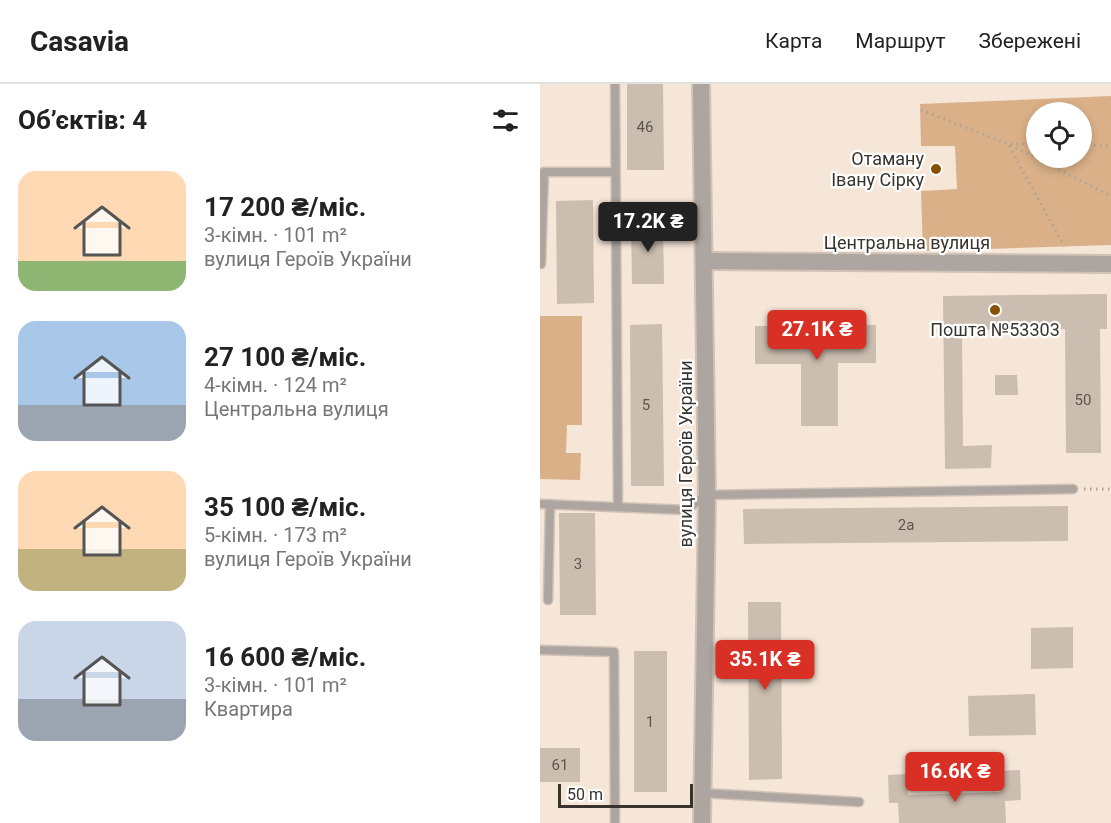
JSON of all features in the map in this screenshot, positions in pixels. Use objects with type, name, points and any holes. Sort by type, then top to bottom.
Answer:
[{"type":"street","name":"вулиця Героїв України","points":[[701,84],[707,495],[702,823]]},
{"type":"street","name":"Центральна вулиця","points":[[704,261],[1111,264]]},
{"type":"lane","points":[[615,84],[618,506]]},
{"type":"lane","points":[[542,264],[544,172],[615,172]]},
{"type":"lane","points":[[540,504],[687,510],[707,495],[1073,489]]},
{"type":"lane","points":[[548,600],[550,504]]},
{"type":"lane","points":[[540,650],[614,652],[615,823]]},
{"type":"lane","points":[[702,793],[859,802]]},
{"type":"path","points":[[921,110],[1008,144],[1111,196]]},
{"type":"path","points":[[1008,144],[1026,144]]},
{"type":"path","points":[[1008,144],[1074,263]]},
{"type":"path","points":[[1092,145],[1111,146]]},
{"type":"path","points":[[1073,489],[1111,489]]},
{"type":"shaded area","points":[[1111,96],[1111,245],[923,251],[921,191],[957,189],[955,146],[921,146],[920,104]]},
{"type":"shaded area","points":[[540,316],[582,316],[582,425],[567,425],[566,453],[581,453],[580,480],[540,479]]},
{"type":"building","points":[[627,84],[663,84],[664,170],[627,170]]},
{"type":"building","points":[[593,200],[594,303],[557,304],[556,201]]},
{"type":"building","points":[[631,222],[663,222],[664,284],[632,284]]},
{"type":"building","points":[[1107,294],[1107,329],[1100,329],[1101,453],[1066,453],[1065,329],[962,330],[963,446],[992,445],[991,468],[945,469],[943,296]]},
{"type":"building","points":[[662,324],[664,486],[631,486],[630,325]]},
{"type":"building","points":[[876,325],[876,363],[838,363],[838,426],[801,426],[801,364],[755,364],[755,326]]},
{"type":"building","points":[[995,375],[1017,375],[1018,395],[995,395]]},
{"type":"building","points":[[1068,506],[1068,541],[744,544],[743,509]]},
{"type":"building","points":[[559,513],[595,513],[596,615],[560,615]]},
{"type":"building","points":[[748,602],[781,602],[782,779],[749,780]]},
{"type":"building","points":[[1073,627],[1073,668],[1031,669],[1031,628]]},
{"type":"building","points":[[634,651],[667,651],[667,792],[634,792]]},
{"type":"building","points":[[1035,694],[1036,735],[969,736],[968,696]]},
{"type":"building","points":[[540,748],[580,748],[580,782],[540,782]]},
{"type":"building","points":[[1020,770],[1021,800],[1005,801],[1006,823],[899,823],[898,803],[889,803],[888,775],[907,774],[908,795],[1000,792],[999,771]]},
{"type":"place","name":"Отаману Iвану Сiрку","points":[[936,169]]},
{"type":"place","name":"Пошта №53303","points":[[995,310]]}]
